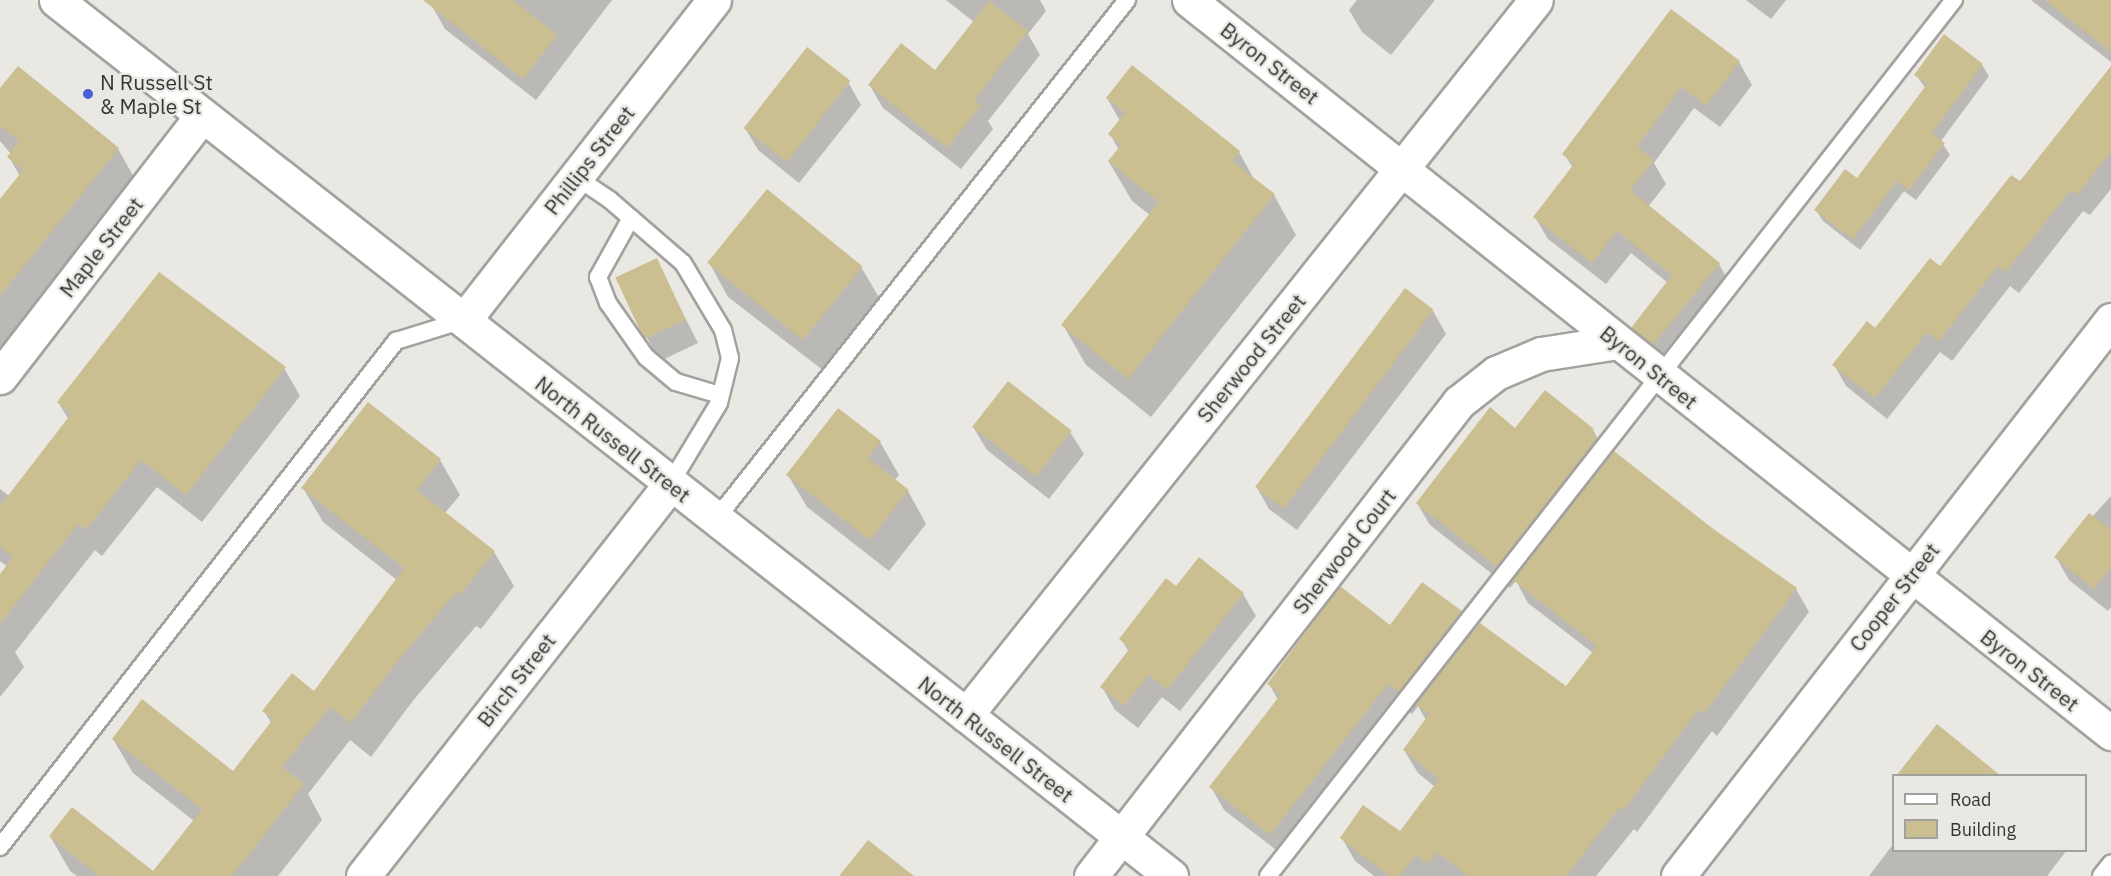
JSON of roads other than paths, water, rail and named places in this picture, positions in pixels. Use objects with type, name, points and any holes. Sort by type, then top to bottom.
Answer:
[{"type":"street","name":"North Russell Street","points":[[56,0],[1171,876]]},
{"type":"street","name":"Phillips Street","points":[[464,320],[714,0]]},
{"type":"street","name":"Byron Street","points":[[1189,0],[1403,167],[1910,576],[2111,733]]},
{"type":"street","name":"Sherwood Street","points":[[966,715],[1536,0]]},
{"type":"street","name":"Maple Street","points":[[0,377],[202,116]]},
{"type":"street","name":"Cooper Street","points":[[1678,876],[2111,320]]},
{"type":"street","name":"Sherwood Court","points":[[1122,837],[1459,402],[1496,373],[1541,354],[1618,342]]},
{"type":"street","name":"Birch Street","points":[[363,876],[670,484]]},
{"type":"street","points":[[1091,876],[1122,837]]},
{"type":"lane","points":[[716,519],[1127,0]]},
{"type":"lane","points":[[1268,876],[1954,0]]},
{"type":"lane","points":[[576,177],[631,218],[683,263],[723,330],[730,358],[720,394],[691,453],[670,484]]},
{"type":"lane","points":[[631,218],[598,277],[608,303],[646,357],[676,382],[720,394]]},
{"type":"lane","points":[[0,847],[396,341],[464,320]]},
{"type":"lane","points":[[2101,876],[2111,863]]},
{"type":"place","name":"N Russell St & Maple St","points":[[88,94]]}]
